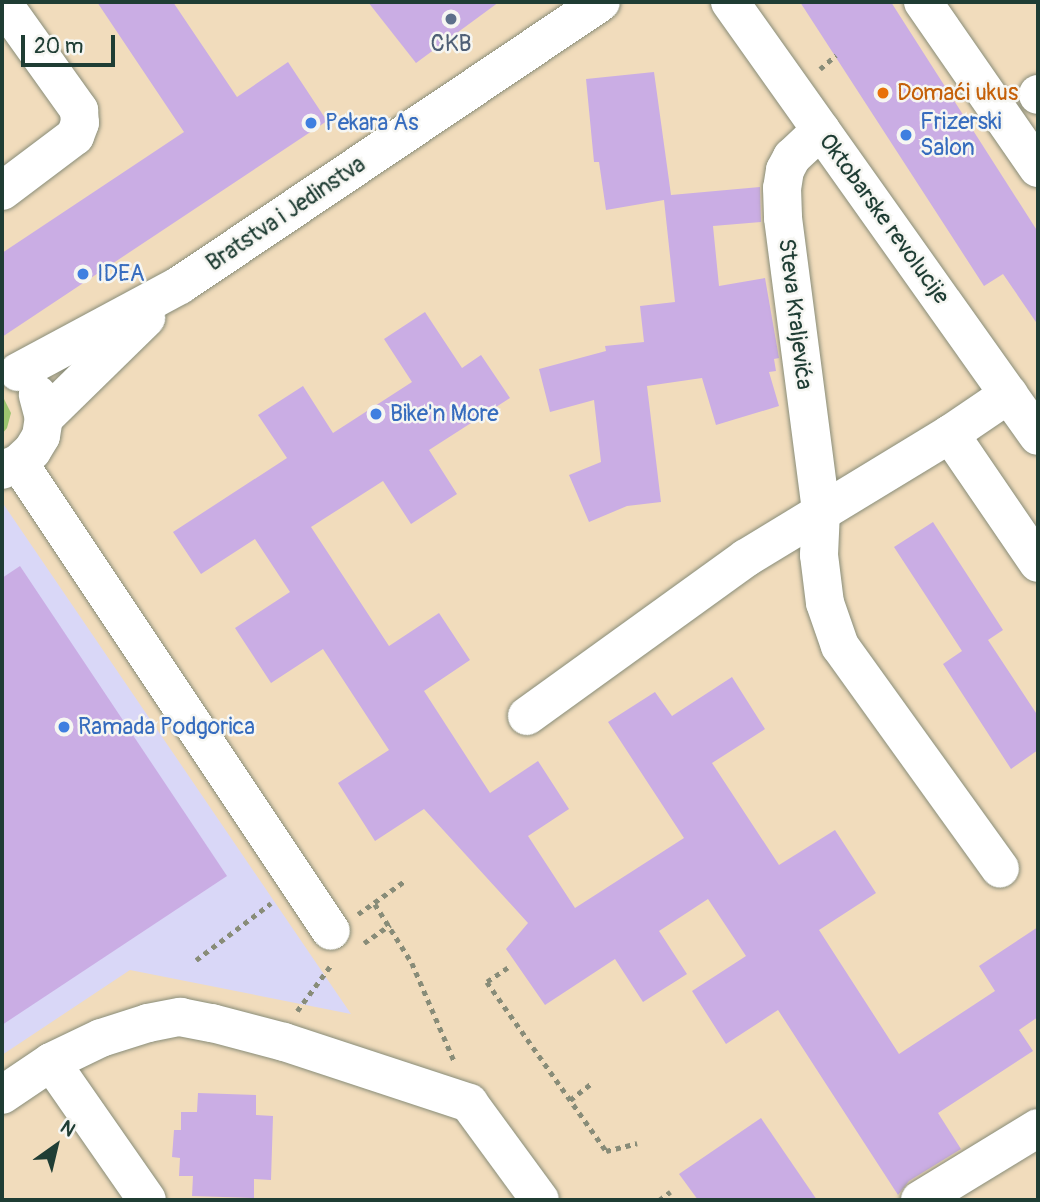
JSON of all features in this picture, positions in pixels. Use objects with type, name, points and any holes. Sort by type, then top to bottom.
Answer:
[{"type":"street","points":[[2,2],[79,110],[80,123],[75,136],[2,191]]},
{"type":"street","name":"Bratstva i Jedinstva","points":[[10,369],[180,285],[601,2]]},
{"type":"street","name":"Oktobarske revolucije","points":[[730,2],[1038,436]]},
{"type":"street","points":[[923,2],[1038,168]]},
{"type":"street","name":"Steva Kraljevića","points":[[821,130],[792,156],[785,170],[782,188],[783,218],[821,512],[819,555],[825,603],[840,646],[1000,869]]},
{"type":"street","name":"Bratstva i Jedinstva","points":[[44,418],[180,285]]},
{"type":"street","points":[[10,369],[32,384],[41,400],[44,418],[41,436],[32,451],[10,467],[342,946]]},
{"type":"street","points":[[527,716],[747,558],[950,434],[1009,394]]},
{"type":"street","points":[[950,434],[1038,563]]},
{"type":"street","points":[[2,1095],[51,1062],[101,1038],[148,1023],[180,1017],[284,1042],[469,1103],[540,1200]]},
{"type":"street","points":[[51,1062],[147,1200]]},
{"type":"street","points":[[920,1200],[1038,1128]]},
{"type":"path","points":[[820,69],[836,55]]},
{"type":"path","points":[[284,1042],[299,1005],[342,946],[375,904],[406,880]]},
{"type":"path","points":[[196,960],[299,882]]},
{"type":"path","points":[[375,904],[390,925],[435,1010],[469,1103]]},
{"type":"path","points":[[342,946],[390,925]]},
{"type":"path","points":[[508,968],[487,982],[606,1151],[637,1143]]},
{"type":"path","points":[[570,1100],[592,1083]]},
{"type":"path","points":[[659,1200],[670,1192]]},
{"type":"shaded area","name":"Ramada Podgorica","points":[[2,502],[351,1014],[130,970],[2,1055]]},
{"type":"green space","points":[[2,395],[11,413],[7,428],[2,434]]},
{"type":"building","points":[[97,2],[173,2],[237,97],[288,62],[327,121],[2,337],[2,253],[184,132]]},
{"type":"building","points":[[368,2],[499,2],[416,63]]},
{"type":"building","points":[[800,2],[891,2],[1038,232],[1038,325],[1003,274],[984,286]]},
{"type":"building","points":[[654,72],[671,195],[760,187],[761,222],[713,226],[719,286],[765,278],[779,358],[774,359],[776,371],[769,372],[779,406],[716,425],[702,378],[647,386],[661,502],[627,506],[589,522],[569,475],[601,462],[594,400],[550,412],[539,369],[606,351],[605,346],[644,342],[640,306],[675,302],[664,200],[606,210],[599,162],[594,162],[586,79]]},
{"type":"building","points":[[425,312],[462,368],[481,355],[510,398],[429,450],[457,494],[411,524],[383,481],[311,527],[389,646],[439,613],[470,660],[424,691],[490,793],[538,761],[569,809],[528,836],[575,908],[684,838],[608,722],[655,692],[672,716],[732,677],[765,729],[712,763],[779,865],[835,830],[876,893],[819,930],[899,1054],[995,991],[979,966],[1038,927],[1038,1017],[1019,1030],[1033,1051],[938,1113],[961,1149],[909,1181],[898,1195],[778,1010],[726,1044],[692,991],[746,956],[708,899],[659,931],[687,974],[643,1002],[615,959],[545,1005],[506,949],[528,923],[424,809],[375,841],[338,783],[389,750],[323,649],[271,683],[235,628],[290,592],[255,539],[201,574],[173,532],[287,458],[258,415],[303,386],[333,433],[412,382],[384,339]]},
{"type":"building","points":[[933,522],[1003,630],[988,640],[1038,716],[1038,750],[1011,769],[943,664],[962,651],[894,547]]},
{"type":"building","name":"Ramada Podgorica","points":[[20,566],[227,876],[2,1025],[2,578]]},
{"type":"building","points":[[198,1093],[256,1095],[256,1115],[273,1116],[271,1180],[254,1179],[254,1198],[192,1196],[193,1176],[179,1176],[180,1158],[172,1157],[174,1130],[181,1130],[181,1112],[197,1112]]},
{"type":"building","points":[[761,1118],[817,1200],[698,1200],[679,1174]]},
{"type":"place","name":"CKB","points":[[451,19]]},
{"type":"place","name":"Domaći ukus","points":[[883,93]]},
{"type":"place","name":"Pekara As","points":[[311,123]]},
{"type":"place","name":"Frizerski Salon","points":[[906,135]]},
{"type":"place","name":"IDEA","points":[[83,274]]},
{"type":"place","name":"Bike'n More","points":[[376,414]]},
{"type":"place","name":"Ramada Podgorica","points":[[64,727]]}]
